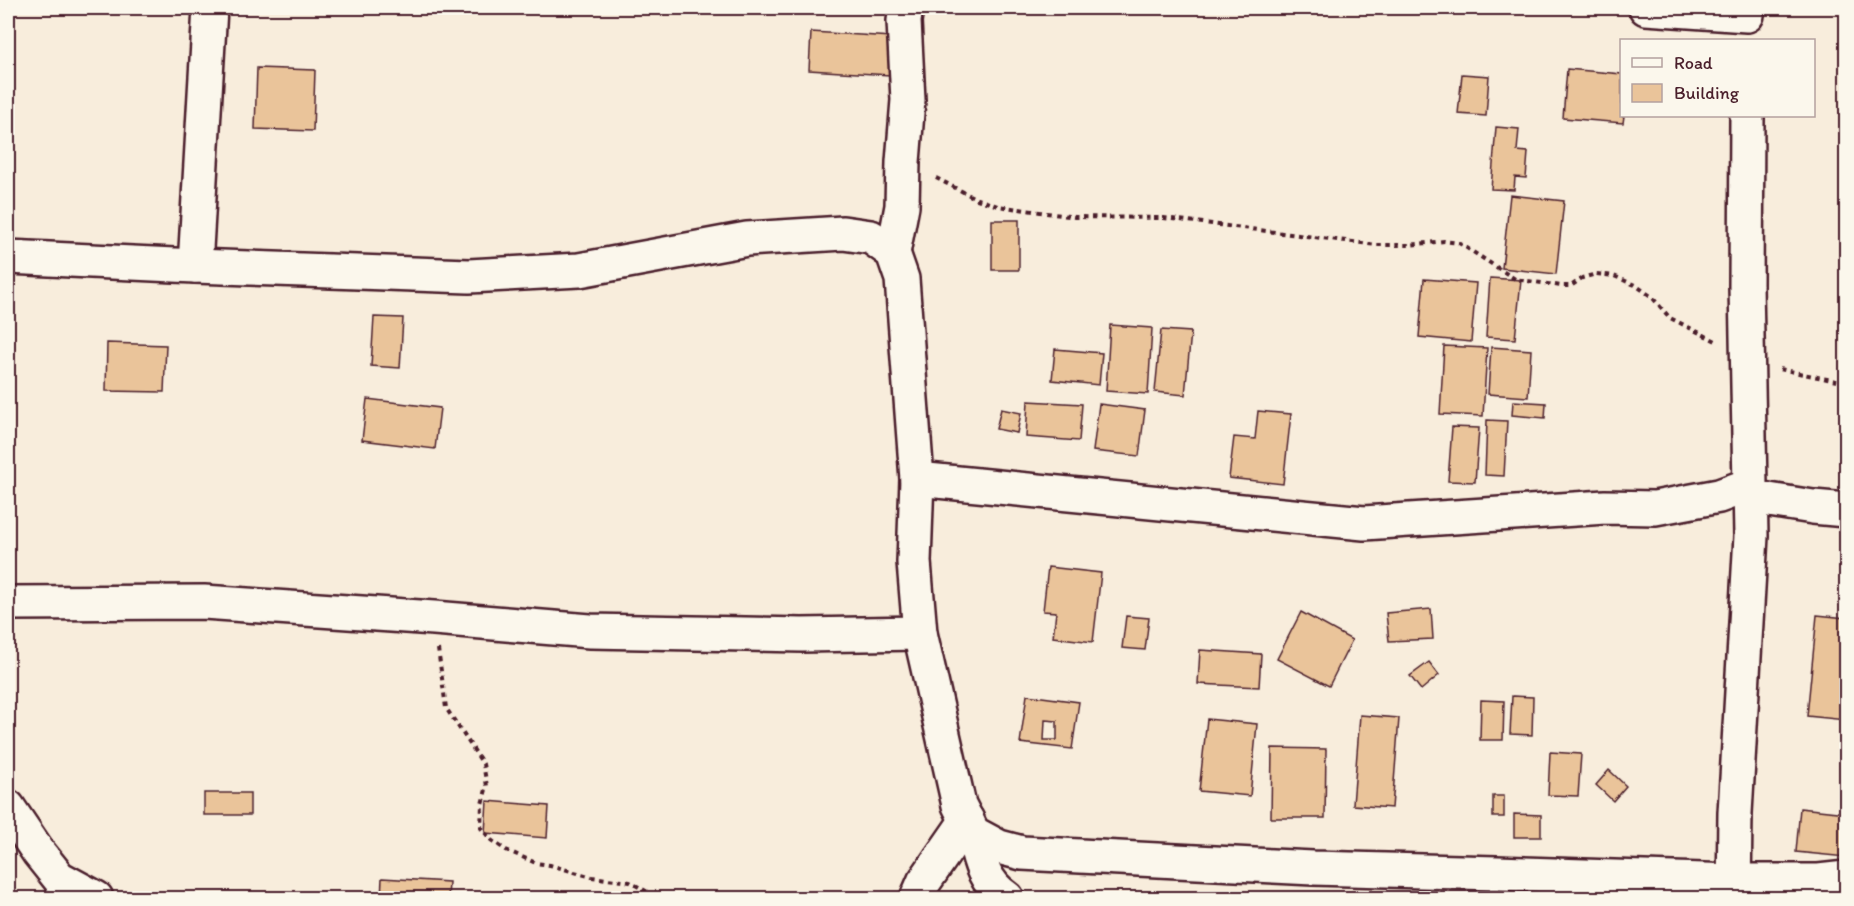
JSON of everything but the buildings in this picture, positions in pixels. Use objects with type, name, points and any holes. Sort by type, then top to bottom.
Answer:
[{"type":"street","points":[[195,266],[210,8]]},
{"type":"street","points":[[892,253],[902,206],[908,100],[904,21],[906,8]]},
{"type":"street","points":[[1646,8],[1747,21]]},
{"type":"street","points":[[1734,890],[1735,813],[1750,536],[1746,286],[1747,117]]},
{"type":"street","points":[[8,257],[469,276],[579,270],[747,239],[843,233],[871,237],[892,253],[902,279],[917,479],[914,562],[920,633],[959,805],[970,827],[981,866],[998,892],[1007,898]]},
{"type":"street","points":[[917,479],[1365,523],[1605,507],[1655,508],[1750,491],[1813,507],[1846,510]]},
{"type":"street","points":[[8,603],[204,602],[434,618],[590,632],[802,635],[920,633]]},
{"type":"street","points":[[8,807],[59,878],[96,898]]},
{"type":"street","points":[[970,827],[999,847],[1022,853],[1313,868],[1509,873],[1734,890],[1846,878]]},
{"type":"street","points":[[917,898],[924,882],[970,827]]},
{"type":"path","points":[[903,162],[977,200],[999,206],[1076,217],[1164,218],[1377,245],[1444,241],[1459,243],[1515,279],[1561,286],[1571,286],[1582,278],[1596,274],[1614,276],[1635,285],[1651,296],[1670,318],[1748,355],[1777,368],[1846,383]]},
{"type":"path","points":[[434,618],[446,708],[483,764],[487,786],[481,828],[491,840],[506,850],[536,863],[592,877],[630,882],[658,898]]}]
